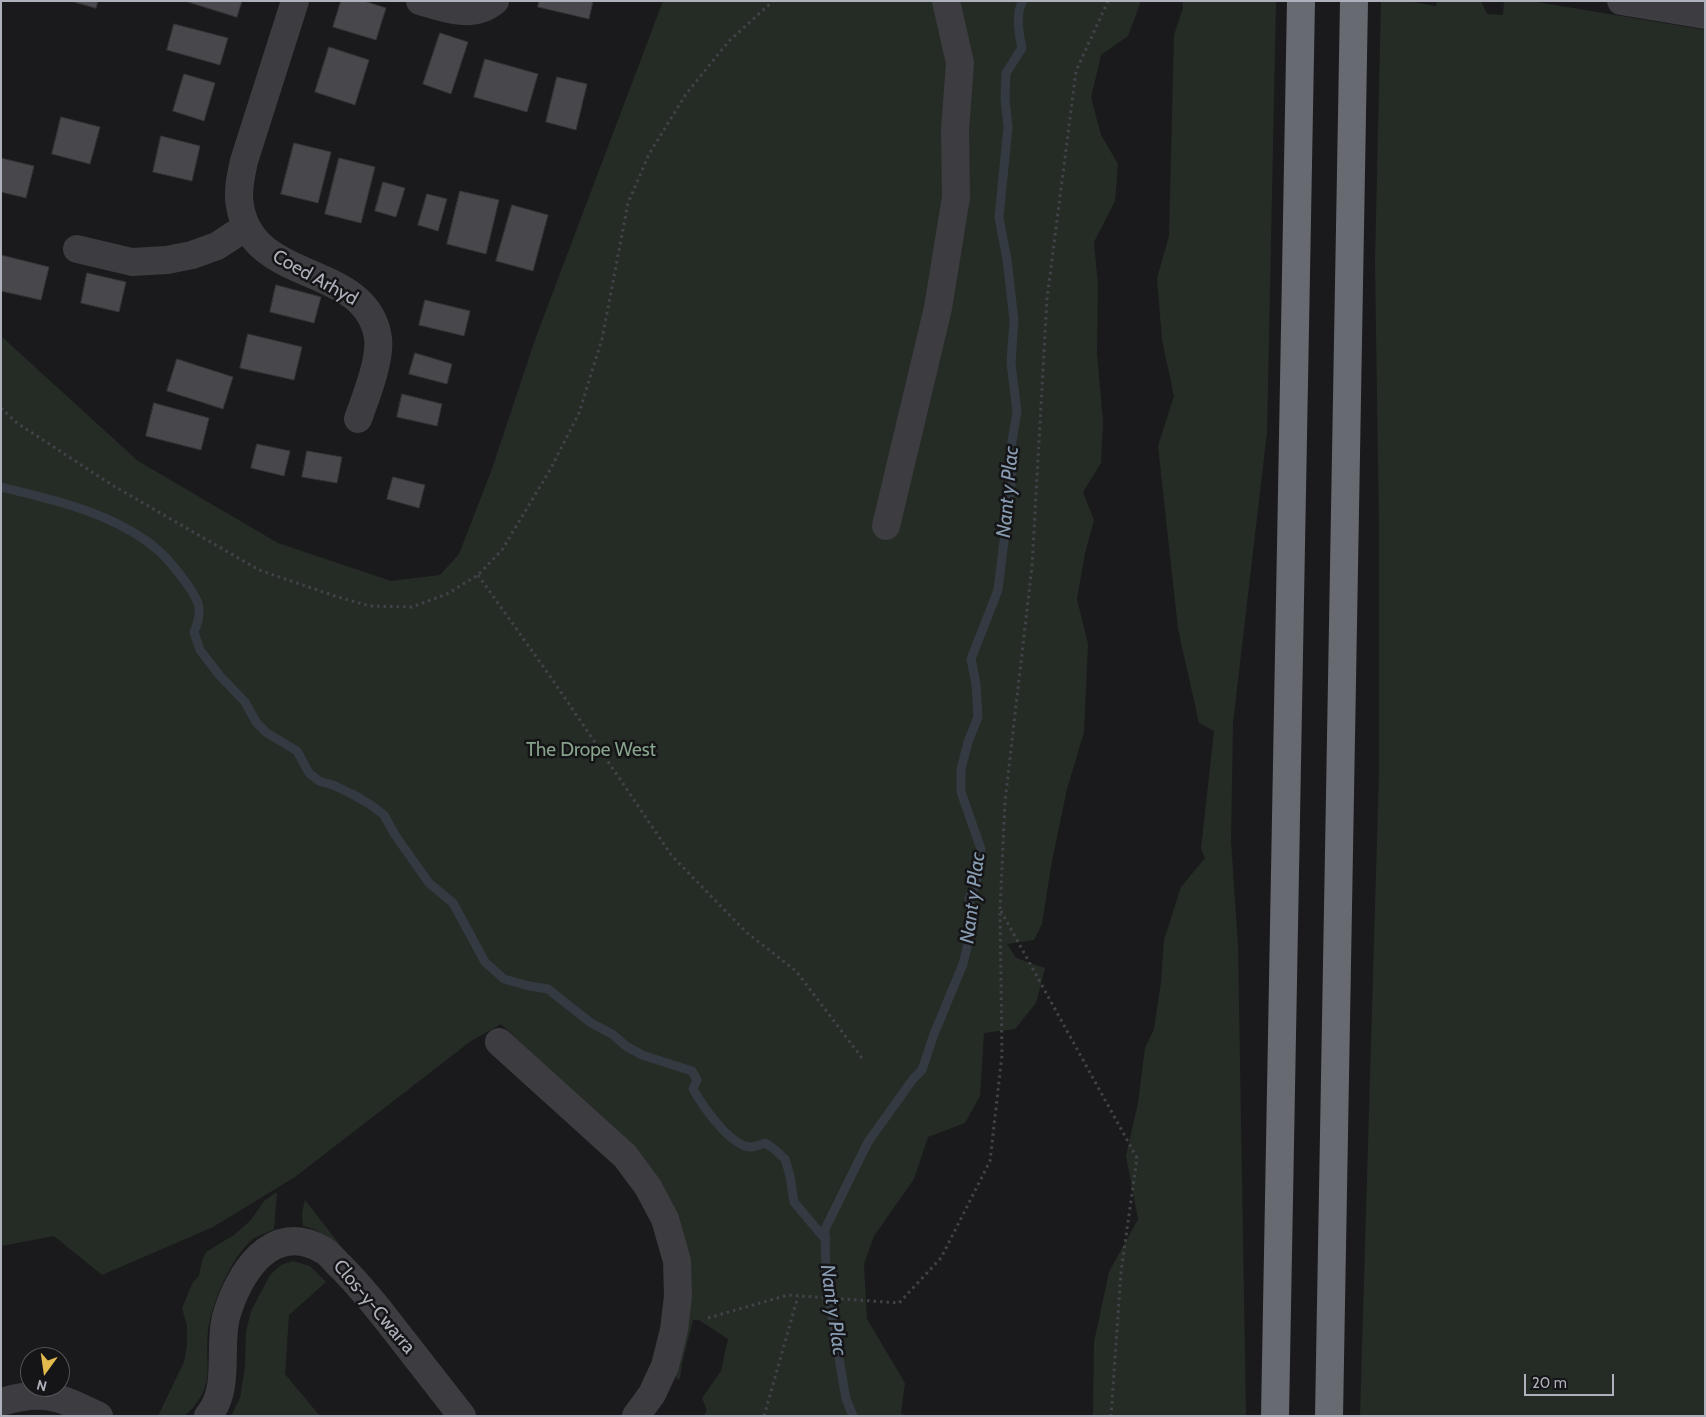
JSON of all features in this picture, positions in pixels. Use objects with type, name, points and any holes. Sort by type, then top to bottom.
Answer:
[{"type":"highway","points":[[1275,1416],[1301,1]]},
{"type":"highway","points":[[1329,1416],[1354,1]]},
{"type":"street","name":"Coed Arhyd","points":[[295,1],[244,161],[240,183],[239,206],[246,227],[257,243],[274,257],[342,288],[363,304],[374,323],[378,340],[375,367],[358,419]]},
{"type":"street","points":[[420,1],[458,12],[476,11],[495,1]]},
{"type":"street","points":[[886,526],[938,308],[956,196],[956,130],[960,64],[946,1]]},
{"type":"street","points":[[1631,2],[1705,15]]},
{"type":"street","points":[[77,249],[132,262],[167,260],[192,255],[217,246],[246,227]]},
{"type":"street","points":[[499,1042],[625,1156],[648,1187],[665,1219],[677,1261],[678,1296],[674,1330],[665,1366],[652,1394],[636,1416]]},
{"type":"street","name":"Clos-y-Cwarra","points":[[208,1416],[215,1408],[221,1388],[225,1320],[232,1295],[246,1271],[258,1257],[273,1245],[287,1241],[306,1242],[324,1250],[352,1276],[462,1416]]},
{"type":"street","points":[[1,1402],[28,1396],[52,1396],[75,1404],[99,1416]]},
{"type":"path","points":[[1,408],[16,423],[112,485],[259,570],[370,606],[412,607],[447,594],[478,575],[502,550],[550,470],[579,413],[602,339],[628,203],[649,154],[686,94],[729,41],[773,1]]},
{"type":"path","points":[[708,1318],[788,1295],[899,1303],[941,1258],[990,1161],[1002,1055],[1000,910],[1005,802],[1032,566],[1046,300],[1076,71],[1108,1]]},
{"type":"path","points":[[478,575],[552,679],[672,856],[746,932],[796,971],[862,1058]]},
{"type":"path","points":[[1000,910],[1137,1158],[1121,1272],[1111,1416]]},
{"type":"path","points":[[764,1416],[798,1296]]},
{"type":"green space","name":"The Drope West","points":[[663,1],[1141,1],[1128,36],[1101,55],[1091,98],[1101,135],[1118,164],[1115,201],[1094,242],[1098,285],[1097,353],[1103,422],[1101,463],[1083,492],[1094,520],[1085,553],[1077,599],[1088,644],[1084,732],[1067,789],[1051,866],[1042,924],[1034,940],[1007,944],[1016,958],[1045,968],[1036,1003],[1015,1029],[984,1033],[980,1096],[965,1123],[928,1137],[914,1179],[874,1236],[864,1264],[867,1319],[905,1383],[901,1413],[904,1416],[704,1416],[707,1410],[702,1398],[721,1371],[728,1339],[699,1320],[693,1320],[680,1378],[677,1380],[688,1256],[577,1096],[501,1024],[471,1041],[295,1177],[213,1227],[102,1275],[54,1236],[1,1246],[1,336],[138,461],[278,543],[391,581],[440,575],[459,554],[492,469],[536,337]]},
{"type":"green space","points":[[1182,1],[1276,1],[1267,432],[1233,723],[1231,841],[1238,946],[1246,1416],[1093,1416],[1094,1342],[1109,1272],[1138,1219],[1126,1156],[1138,1103],[1145,1048],[1154,1029],[1161,982],[1164,940],[1181,887],[1205,858],[1201,849],[1214,731],[1199,723],[1178,629],[1158,446],[1174,396],[1162,340],[1157,278],[1169,236],[1174,35],[1183,8]]},
{"type":"green space","points":[[1381,1],[1408,1],[1436,6],[1437,1],[1481,1],[1487,14],[1503,15],[1504,1],[1531,1],[1705,30],[1705,1416],[1360,1416],[1379,772],[1379,528],[1375,262]]},
{"type":"green space","points":[[277,1192],[274,1229],[253,1239],[245,1246],[230,1268],[213,1308],[208,1331],[206,1385],[202,1395],[185,1416],[158,1416],[184,1362],[187,1345],[187,1326],[182,1308],[193,1282],[199,1276],[206,1252],[234,1235],[251,1220],[264,1201]]},
{"type":"green space","points":[[305,1200],[340,1245],[314,1229],[303,1226],[302,1213]]},
{"type":"green space","points":[[293,1261],[310,1266],[326,1282],[289,1315],[285,1374],[320,1416],[231,1416],[240,1398],[245,1367],[246,1331],[251,1311],[270,1275],[281,1265]]},
{"type":"building","points":[[71,1],[98,1],[96,8]]},
{"type":"building","points":[[185,1],[242,1],[237,17]]},
{"type":"building","points":[[341,1],[364,1],[386,8],[376,40],[333,27]]},
{"type":"building","points":[[539,1],[593,1],[589,19],[538,7]]},
{"type":"building","points":[[174,24],[228,38],[220,65],[167,50]]},
{"type":"building","points":[[440,33],[468,42],[451,94],[423,84]]},
{"type":"building","points":[[329,47],[369,60],[355,105],[315,92]]},
{"type":"building","points":[[485,59],[538,74],[527,112],[474,97]]},
{"type":"building","points":[[184,74],[215,83],[204,121],[173,111]]},
{"type":"building","points":[[557,77],[587,84],[576,130],[546,122]]},
{"type":"building","points":[[61,117],[100,127],[90,164],[52,154]]},
{"type":"building","points":[[161,136],[200,146],[192,181],[153,172]]},
{"type":"building","points":[[294,143],[331,152],[318,203],[281,194]]},
{"type":"building","points":[[1,158],[34,166],[26,198],[1,192]]},
{"type":"building","points":[[339,158],[375,167],[361,223],[325,214]]},
{"type":"building","points":[[383,182],[405,188],[396,217],[375,211]]},
{"type":"building","points":[[460,191],[499,200],[486,254],[447,244]]},
{"type":"building","points":[[427,194],[447,199],[438,231],[418,225]]},
{"type":"building","points":[[512,205],[548,215],[533,271],[496,261]]},
{"type":"building","points":[[1,255],[49,267],[41,300],[1,291]]},
{"type":"building","points":[[87,273],[126,282],[119,312],[81,303]]},
{"type":"building","points":[[276,285],[321,297],[314,323],[270,312]]},
{"type":"building","points":[[425,300],[470,311],[464,336],[419,325]]},
{"type":"building","points":[[248,334],[302,347],[294,380],[240,368]]},
{"type":"building","points":[[415,353],[452,364],[447,384],[409,374]]},
{"type":"building","points":[[177,359],[233,377],[223,409],[167,391]]},
{"type":"building","points":[[402,394],[442,404],[437,426],[397,417]]},
{"type":"building","points":[[154,403],[209,418],[201,450],[146,436]]},
{"type":"building","points":[[257,444],[290,451],[284,476],[251,468]]},
{"type":"building","points":[[307,451],[342,457],[337,483],[302,477]]},
{"type":"building","points":[[393,477],[425,485],[419,508],[387,499]]},
{"type":"waterway","name":"Nant y Plac","points":[[853,1416],[846,1399],[826,1282],[825,1229],[868,1142],[913,1079],[922,1070],[934,1034],[963,964],[972,927],[969,898],[976,884],[981,849],[961,792],[961,769],[968,742],[978,717],[976,684],[971,659],[998,590],[1011,484],[1012,441],[1017,412],[1011,363],[1014,320],[1007,260],[999,217],[1008,127],[1005,99],[1006,73],[1022,48],[1018,18],[1023,1]]},
{"type":"waterway","points":[[1,487],[77,507],[96,514],[131,531],[158,550],[176,570],[196,599],[199,617],[194,632],[200,650],[220,676],[245,702],[256,722],[267,733],[297,751],[309,773],[319,781],[352,794],[384,815],[395,835],[429,883],[453,903],[485,962],[504,979],[548,989],[591,1023],[612,1034],[626,1046],[642,1055],[692,1071],[697,1080],[693,1089],[717,1124],[742,1145],[750,1147],[765,1143],[785,1159],[794,1202],[826,1240]]}]
